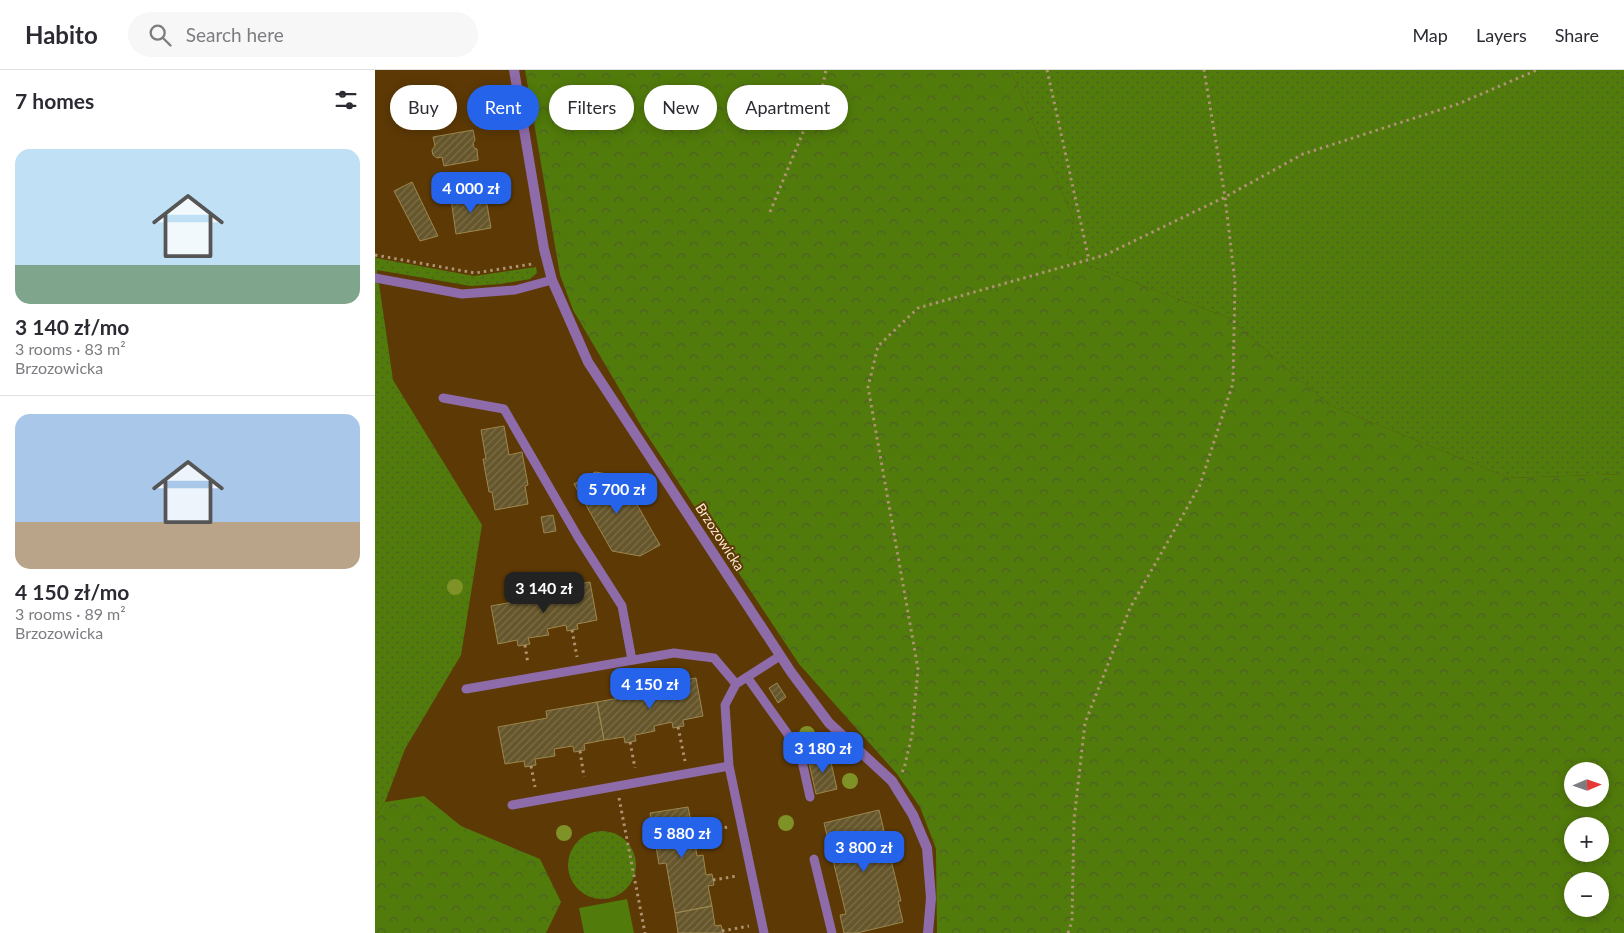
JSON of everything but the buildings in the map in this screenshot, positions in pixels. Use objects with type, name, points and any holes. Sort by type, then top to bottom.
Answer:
[{"type":"street","name":"Brzozowicka","points":[[514,70],[544,249],[552,280],[588,362],[780,656],[829,723],[892,781],[913,815],[927,848],[931,898],[928,933]]},
{"type":"lane","points":[[375,278],[462,294],[515,290],[552,280]]},
{"type":"lane","points":[[443,398],[504,409],[578,536],[622,606],[632,660]]},
{"type":"lane","points":[[466,690],[674,653],[714,658],[735,684]]},
{"type":"lane","points":[[763,928],[729,766],[725,705],[735,684],[780,656]]},
{"type":"lane","points":[[747,676],[787,733],[802,761],[810,797]]},
{"type":"lane","points":[[512,805],[729,766]]},
{"type":"lane","points":[[814,859],[832,933]]},
{"type":"path","points":[[770,212],[823,84],[826,70]]},
{"type":"path","points":[[1047,70],[1089,260]]},
{"type":"path","points":[[1068,933],[1072,921],[1075,820],[1085,723],[1130,608],[1200,485],[1233,383],[1235,282],[1225,197],[1204,70]]},
{"type":"path","points":[[892,781],[904,769],[912,735],[919,669],[868,387],[878,346],[918,308],[1105,255],[1225,197],[1303,154],[1459,104],[1537,70]]},
{"type":"path","points":[[375,255],[475,273],[538,263]]},
{"type":"path","points":[[572,630],[579,669]]},
{"type":"path","points":[[678,727],[687,774]]},
{"type":"path","points":[[630,742],[637,783]]},
{"type":"path","points":[[580,751],[587,791]]},
{"type":"path","points":[[531,766],[537,800]]},
{"type":"path","points":[[895,766],[901,773]]},
{"type":"path","points":[[622,811],[645,933]]},
{"type":"path","points":[[699,832],[741,824]]},
{"type":"path","points":[[713,880],[751,873]]},
{"type":"path","points":[[722,931],[763,928]]},
{"type":"green space","points":[[525,70],[1011,70],[1074,220],[1067,257],[1229,318],[1329,405],[1509,478],[1624,474],[1624,933],[937,933],[936,849],[920,807],[897,774],[799,664],[643,429],[573,310],[560,275],[535,130],[539,130],[539,85],[528,85]]},
{"type":"green space","points":[[1011,70],[1624,70],[1624,474],[1509,478],[1329,405],[1229,318],[1067,257],[1074,220]]},
{"type":"green space","points":[[375,253],[376,258],[474,276],[536,267],[537,273],[530,279],[471,286],[377,270],[393,380],[482,525],[461,655],[405,749],[385,802],[375,817]]},
{"type":"green space","points":[[424,796],[461,826],[540,859],[561,902],[546,933],[375,933],[375,817],[385,802]]},
{"type":"green space","points":[[602,831],[615,834],[626,841],[633,852],[636,865],[633,878],[626,889],[615,896],[602,899],[589,896],[578,889],[571,878],[568,865],[571,852],[578,841],[589,834]]},
{"type":"green space","points":[[627,899],[634,933],[584,933],[579,908]]}]
